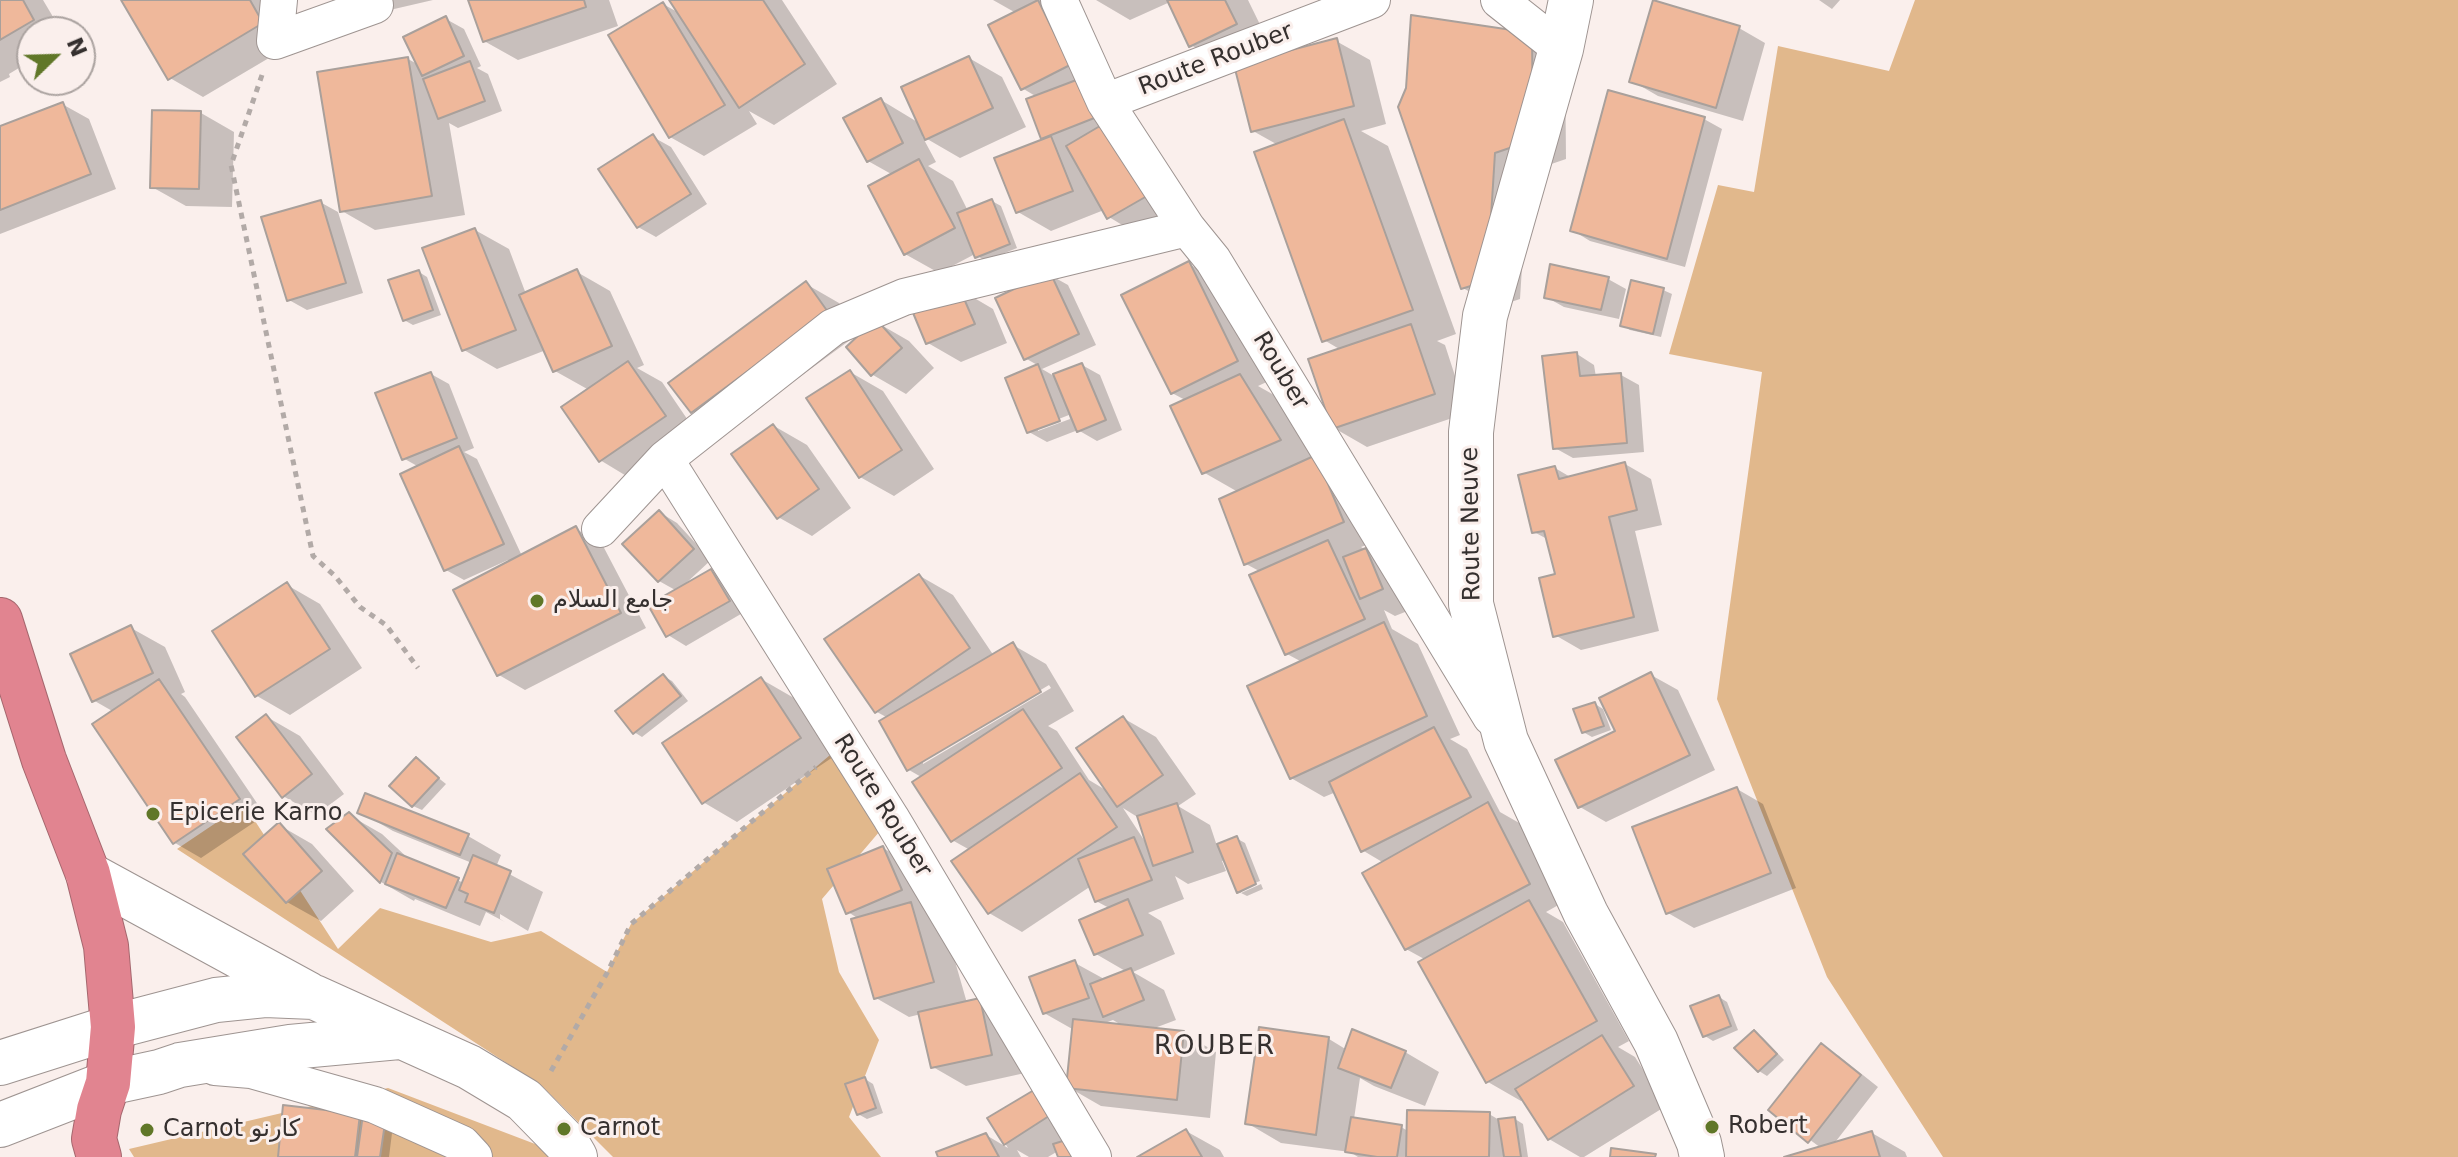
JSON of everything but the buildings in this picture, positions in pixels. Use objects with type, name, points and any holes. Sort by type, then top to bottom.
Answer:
[{"type":"highway","points":[[0,620],[44,760],[88,874],[106,946],[113,1027],[108,1083],[94,1139],[99,1157]]},
{"type":"main road","name":"Route Neuve","points":[[1571,0],[1561,49],[1485,316],[1471,432],[1471,604],[1506,741],[1586,914],[1656,1042],[1699,1143],[1702,1157]]},
{"type":"main road","points":[[88,874],[314,997],[469,1067],[524,1100],[568,1145],[575,1157]]},
{"type":"main road","points":[[314,997],[265,995],[216,1000],[13,1058],[24,1117],[108,1083],[180,1065],[290,1047],[401,1036]]},
{"type":"street","points":[[279,0],[275,41],[375,5]]},
{"type":"street","name":"Rouber","points":[[1059,0],[1105,102],[1187,228],[1213,260],[1506,741]]},
{"type":"street","name":"Route Rouber","points":[[1105,102],[1372,0]]},
{"type":"street","points":[[1499,0],[1561,49]]},
{"type":"street","points":[[600,529],[665,459],[833,327],[904,297],[1187,228]]},
{"type":"street","name":"Route Rouber","points":[[665,459],[891,818],[1093,1157]]},
{"type":"street","points":[[180,1065],[251,1070],[375,1105],[462,1144],[474,1157]]},
{"type":"path","points":[[275,41],[231,165],[313,556],[335,576],[360,607],[386,625],[418,668]]},
{"type":"path","points":[[524,1100],[542,1086],[607,973],[631,924],[843,744]]},
{"type":"shaded area","points":[[1915,0],[2458,0],[2458,1157],[1943,1157],[1827,977],[1717,699],[1762,372],[1669,354],[1718,185],[1754,192],[1778,46],[1889,71]]},
{"type":"shaded area","points":[[843,744],[891,818],[822,899],[839,972],[879,1040],[849,1117],[881,1157],[613,1157],[542,1086],[177,849],[244,804],[338,949],[380,908],[491,942],[541,931],[607,972],[631,924]]},
{"type":"shaded area","points":[[388,1088],[543,1147],[557,1157],[134,1157],[129,1149]]},
{"type":"place","name":"جامع السلام","points":[[537,601]]},
{"type":"place","name":"Epicerie Karno","points":[[153,814]]},
{"type":"place","name":"Robert","points":[[1712,1127]]},
{"type":"place","name":"Carnot","points":[[564,1129]]},
{"type":"place","name":"Carnot كارنو","points":[[147,1130]]},
{"type":"district","name":"ROUBER","points":[[1215,1047]]}]
